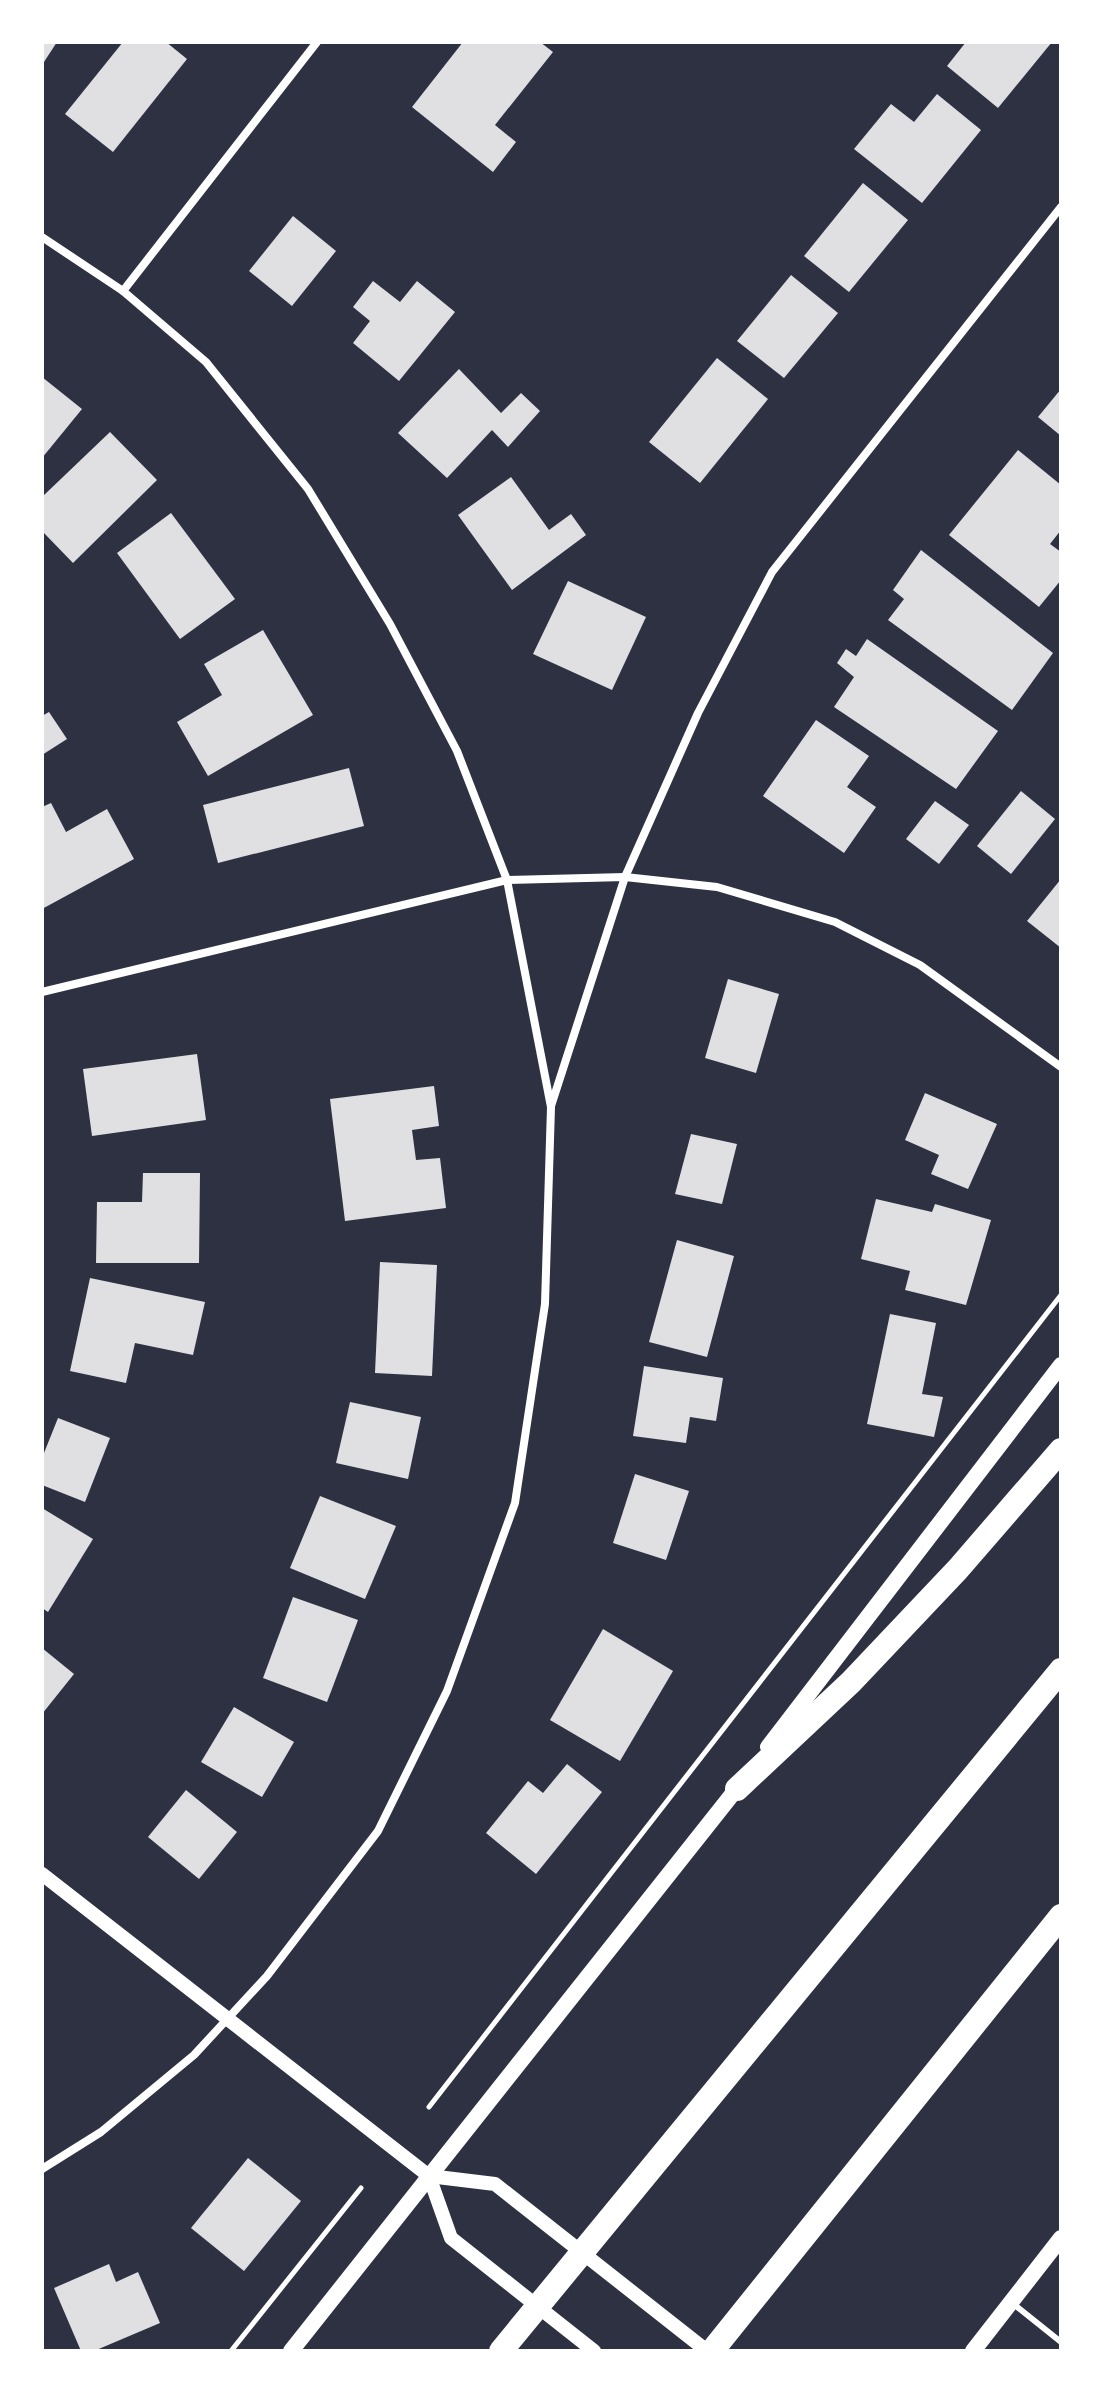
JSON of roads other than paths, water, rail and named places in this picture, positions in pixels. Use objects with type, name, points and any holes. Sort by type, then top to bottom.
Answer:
[{"type":"highway","points":[[737,1789],[851,1682],[958,1569],[1061,1450]]},
{"type":"highway","points":[[501,2351],[1061,1670]]},
{"type":"highway","points":[[709,2351],[1061,1916]]},
{"type":"main road","points":[[291,2351],[737,1789],[1061,1365]]},
{"type":"main road","points":[[973,2351],[1061,2238]]},
{"type":"street","points":[[123,291],[317,42]]},
{"type":"street","points":[[551,1107],[625,877],[698,713],[772,572],[1061,207]]},
{"type":"street","points":[[42,237],[123,291],[206,362],[308,489],[390,624],[457,751],[507,880],[551,1107],[545,1304],[515,1503],[447,1691],[378,1831],[229,2020],[101,2132],[42,2169]]},
{"type":"street","points":[[42,992],[507,880],[625,877],[717,887],[835,922],[920,965],[1061,1067]]},
{"type":"street","points":[[42,1874],[429,2176],[495,2184],[709,2351]]},
{"type":"street","points":[[429,2176],[451,2238],[594,2351]]},
{"type":"lane","points":[[1011,2302],[1061,2342]]}]
